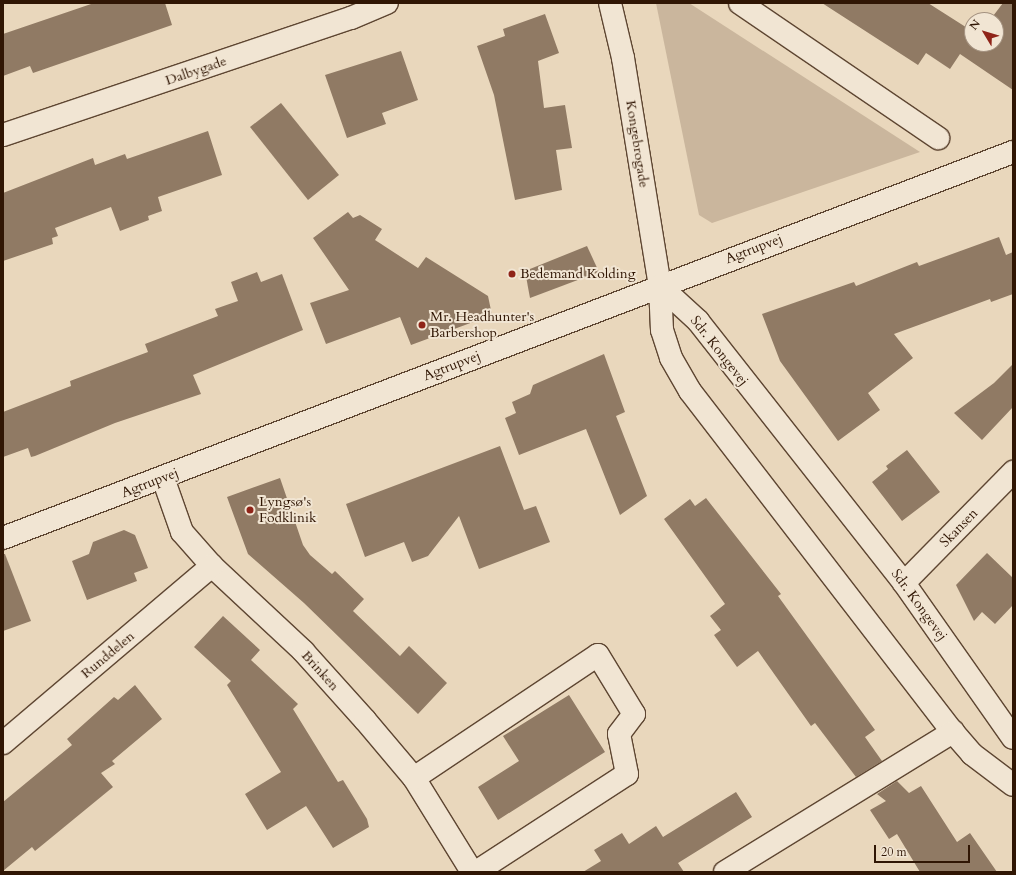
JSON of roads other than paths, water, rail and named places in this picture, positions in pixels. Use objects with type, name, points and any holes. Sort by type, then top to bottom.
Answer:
[{"type":"street","name":"Dalbygade","points":[[3,135],[351,18],[387,3]]},
{"type":"street","name":"Kongebrogade","points":[[610,3],[623,58],[660,286]]},
{"type":"street","points":[[740,3],[938,138]]},
{"type":"street","name":"Agtrupvej","points":[[3,538],[1013,152]]},
{"type":"street","name":"Sdr. Kongevej","points":[[660,286],[698,321],[904,583],[1013,738]]},
{"type":"street","points":[[660,286],[662,330],[671,358],[690,390],[953,732],[972,754],[1013,785]]},
{"type":"street","name":"Skansen","points":[[904,583],[1013,472]]},
{"type":"street","name":"Brinken","points":[[163,478],[182,532],[212,566],[302,651],[414,778],[472,872]]},
{"type":"street","name":"Runddelen","points":[[3,743],[212,566]]},
{"type":"street","points":[[414,778],[598,655],[634,714],[619,734],[627,774],[476,872]]},
{"type":"street","points":[[725,872],[953,732]]},
{"type":"place","name":"Bedemand Kolding","points":[[512,274]]},
{"type":"place","name":"Mr. Headhunter's Barbershop","points":[[422,325]]},
{"type":"place","name":"Lyngsø's Fodklinik","points":[[250,510]]}]
